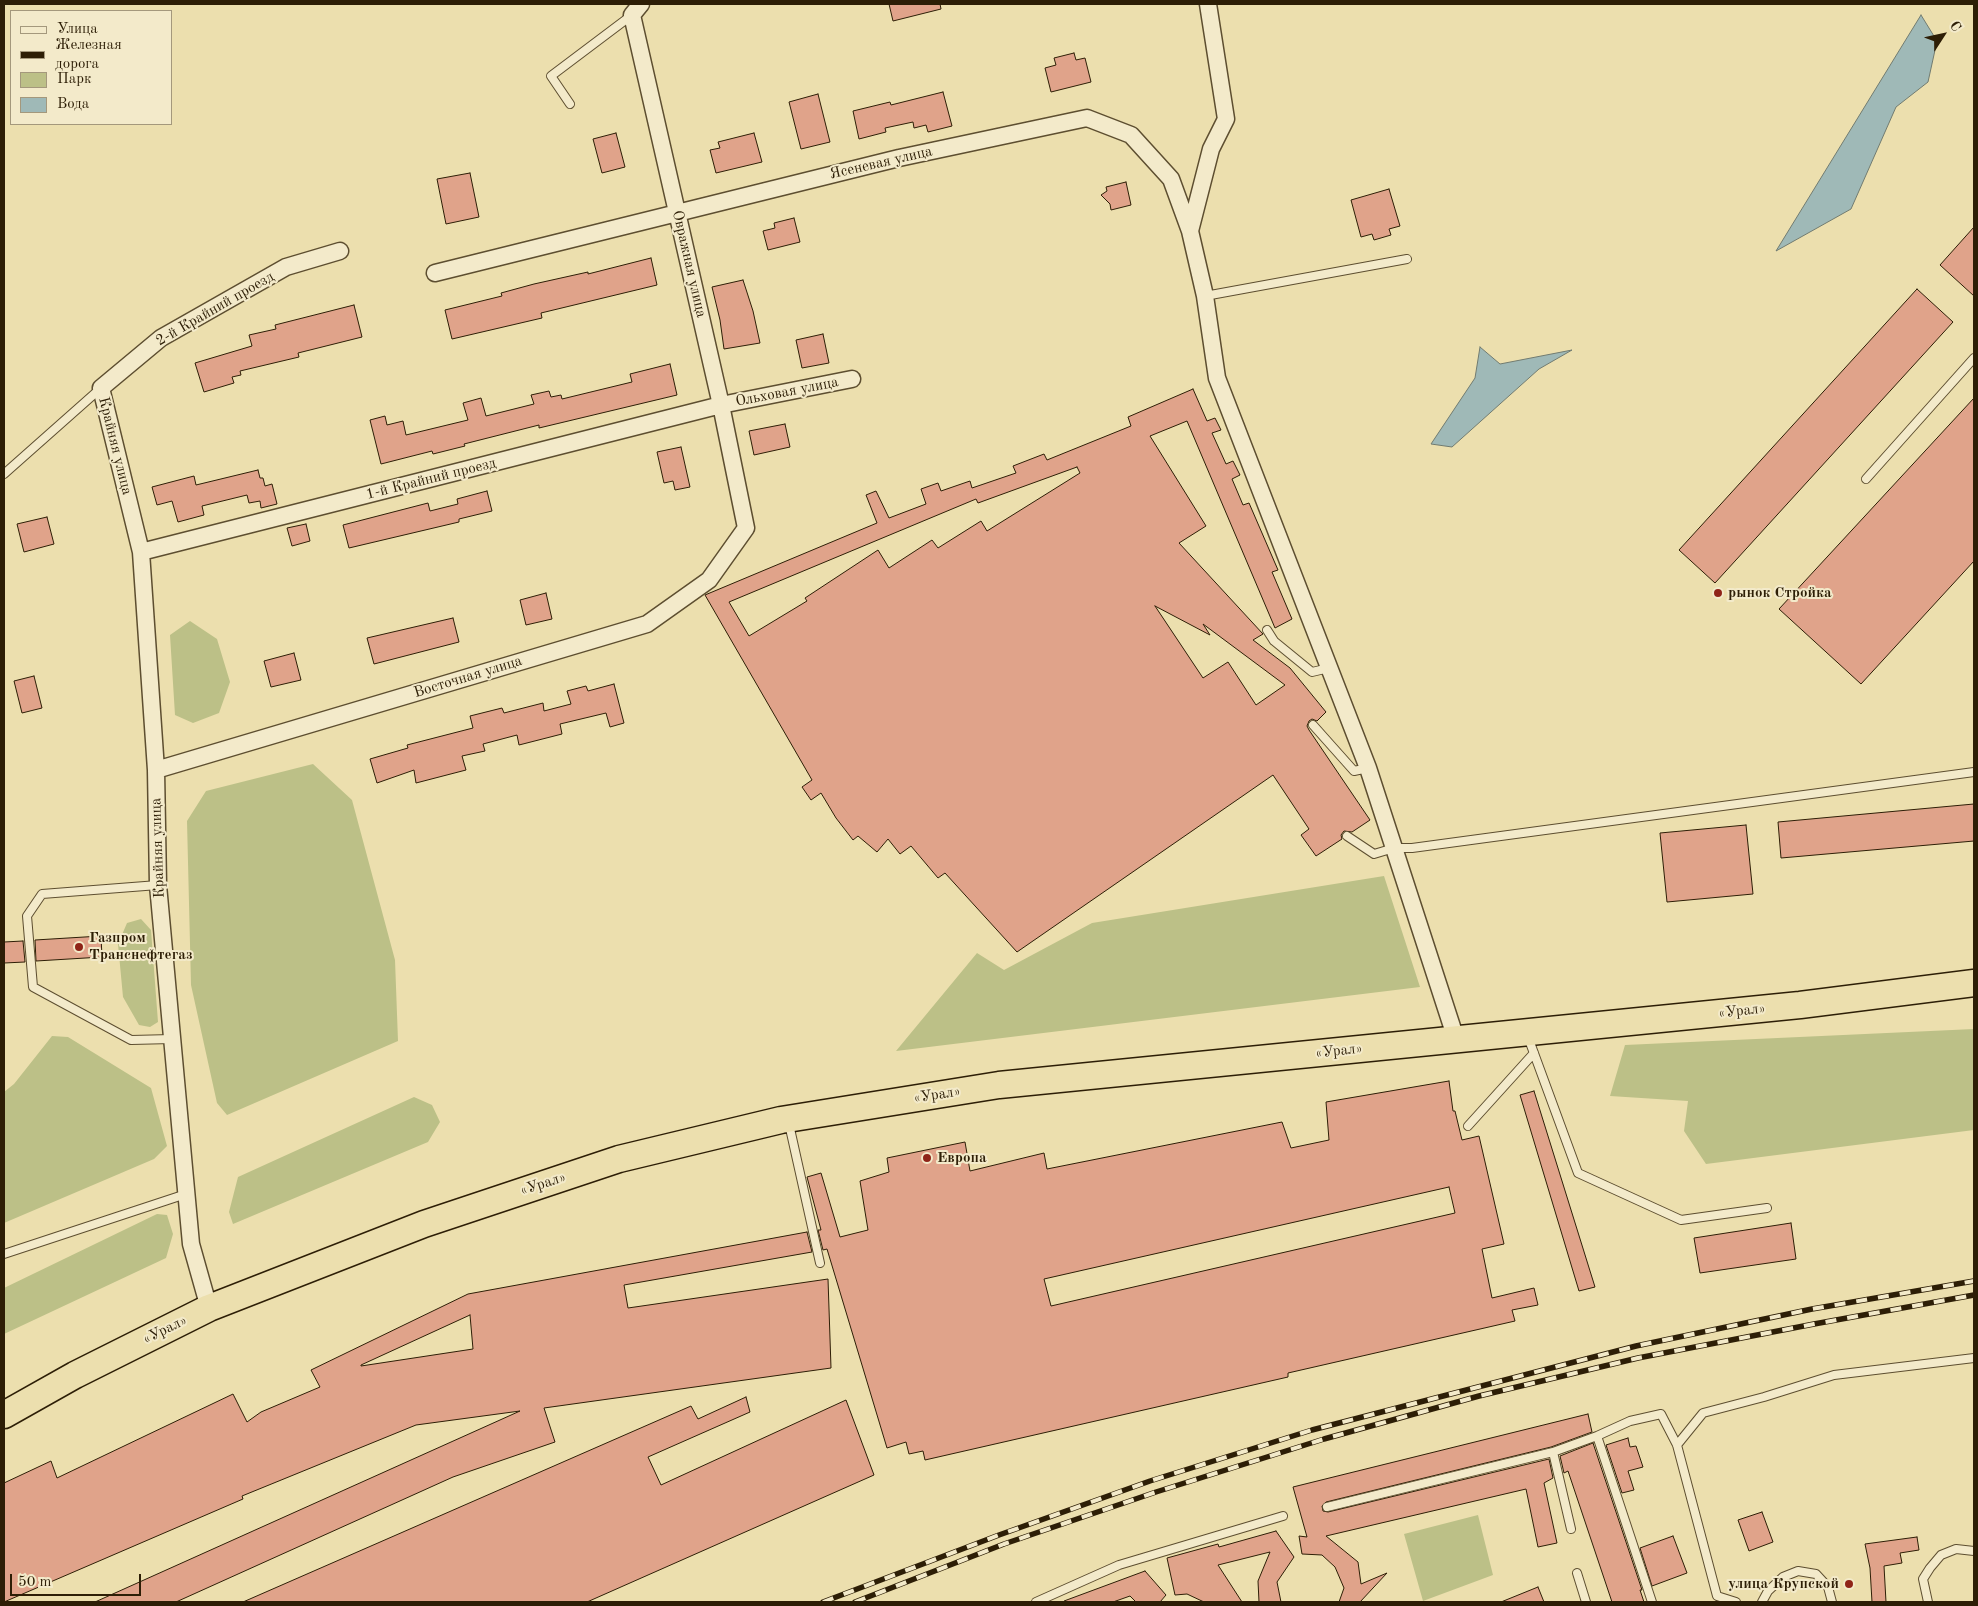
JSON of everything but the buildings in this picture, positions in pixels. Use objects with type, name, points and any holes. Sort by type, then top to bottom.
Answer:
[{"type":"highway","name":"«Урал»","points":[[4,1415],[75,1374],[209,1308],[424,1224],[610,1162],[788,1119],[999,1085],[1456,1039],[1530,1043],[1974,983]]},
{"type":"highway","name":"«Урал»","points":[[1924,989],[1974,988]]},
{"type":"street","points":[[1208,4],[1226,119],[1212,149],[1190,231],[1205,296],[1217,378],[1368,768],[1456,1039]]},
{"type":"street","name":"Овражная улица","points":[[636,9],[677,213],[721,405],[746,528]]},
{"type":"street","name":"Ясеневая улица","points":[[677,213],[899,158],[1087,118],[1131,135],[1171,179],[1190,231]]},
{"type":"street","points":[[435,274],[677,213]]},
{"type":"street","name":"2-й Крайний проезд","points":[[100,388],[161,338],[286,267],[340,251]]},
{"type":"street","name":"Ольховая улица","points":[[721,405],[852,380]]},
{"type":"street","name":"Крайняя улица","points":[[100,388],[141,552],[156,770],[158,886],[191,1244],[209,1308]]},
{"type":"street","name":"1-й Крайний проезд","points":[[141,552],[721,405]]},
{"type":"street","name":"Восточная улица","points":[[156,770],[648,624],[709,580],[746,528]]},
{"type":"lane","points":[[570,104],[551,76],[636,9]]},
{"type":"lane","points":[[1205,296],[1407,259]]},
{"type":"lane","points":[[1866,479],[1974,358]]},
{"type":"lane","points":[[4,474],[100,388]]},
{"type":"lane","points":[[1267,630],[1274,641],[1312,672],[1329,668]]},
{"type":"lane","points":[[1313,725],[1354,771],[1368,768]]},
{"type":"lane","points":[[1347,836],[1374,854],[1394,848],[1412,848],[1974,772]]},
{"type":"lane","points":[[158,886],[42,894],[27,916],[33,987],[131,1040],[172,1039]]},
{"type":"lane","points":[[1468,1126],[1530,1043]]},
{"type":"lane","points":[[1530,1043],[1578,1173],[1681,1220],[1767,1208]]},
{"type":"lane","points":[[788,1119],[820,1263]]},
{"type":"lane","points":[[4,1254],[186,1194]]},
{"type":"lane","points":[[1677,1445],[1702,1413],[1764,1397],[1834,1375],[1974,1358]]},
{"type":"lane","points":[[1327,1507],[1553,1452],[1597,1436],[1630,1421],[1661,1414],[1677,1445],[1717,1596],[1736,1602]]},
{"type":"lane","points":[[1597,1436],[1652,1602]]},
{"type":"lane","points":[[1553,1452],[1571,1529]]},
{"type":"lane","points":[[1036,1602],[1119,1565],[1283,1516]]},
{"type":"lane","points":[[1928,1602],[1924,1579],[1941,1555],[1956,1549],[1974,1551]]},
{"type":"lane","points":[[1762,1602],[1768,1591],[1783,1577],[1798,1571],[1816,1574],[1828,1587],[1832,1602]]},
{"type":"lane","points":[[1577,1574],[1586,1602]]},
{"type":"green space","points":[[190,621],[217,639],[230,682],[219,713],[193,723],[175,715],[170,635]]},
{"type":"green space","points":[[313,764],[352,800],[395,960],[398,1041],[227,1115],[217,1103],[191,985],[187,821],[206,791]]},
{"type":"green space","points":[[1384,876],[1420,987],[896,1051],[977,953],[1004,970],[1092,923]]},
{"type":"green space","points":[[141,919],[151,930],[158,1022],[150,1027],[139,1025],[123,997],[118,944],[127,923]]},
{"type":"green space","points":[[1974,1029],[1974,1130],[1706,1164],[1684,1131],[1688,1101],[1610,1096],[1625,1045]]},
{"type":"green space","points":[[52,1036],[68,1037],[151,1088],[167,1146],[154,1159],[4,1223],[4,1092],[14,1084]]},
{"type":"green space","points":[[414,1097],[432,1105],[440,1122],[428,1142],[233,1224],[229,1212],[238,1177]]},
{"type":"green space","points":[[157,1214],[167,1215],[173,1234],[166,1258],[4,1334],[4,1288]]},
{"type":"green space","points":[[1478,1515],[1493,1575],[1423,1601],[1404,1534]]},
{"type":"water","points":[[1921,15],[1937,41],[1928,82],[1896,107],[1851,209],[1776,251]]},
{"type":"water","points":[[1480,347],[1500,364],[1572,350],[1539,369],[1452,447],[1431,444],[1475,378]]},
{"type":"railway","points":[[823,1602],[999,1535],[1150,1481],[1312,1430],[1636,1346],[1812,1309],[1974,1281]]},
{"type":"railway","points":[[855,1602],[1004,1544],[1156,1492],[1324,1439],[1479,1396],[1638,1358],[1974,1295]]},
{"type":"place","name":"рынок Стройка","points":[[1718,593]]},
{"type":"place","name":"Газпром Транснефтегаз","points":[[79,947]]},
{"type":"place","name":"Европа","points":[[927,1158]]},
{"type":"place","name":"улица Крупской","points":[[1849,1584]]}]
